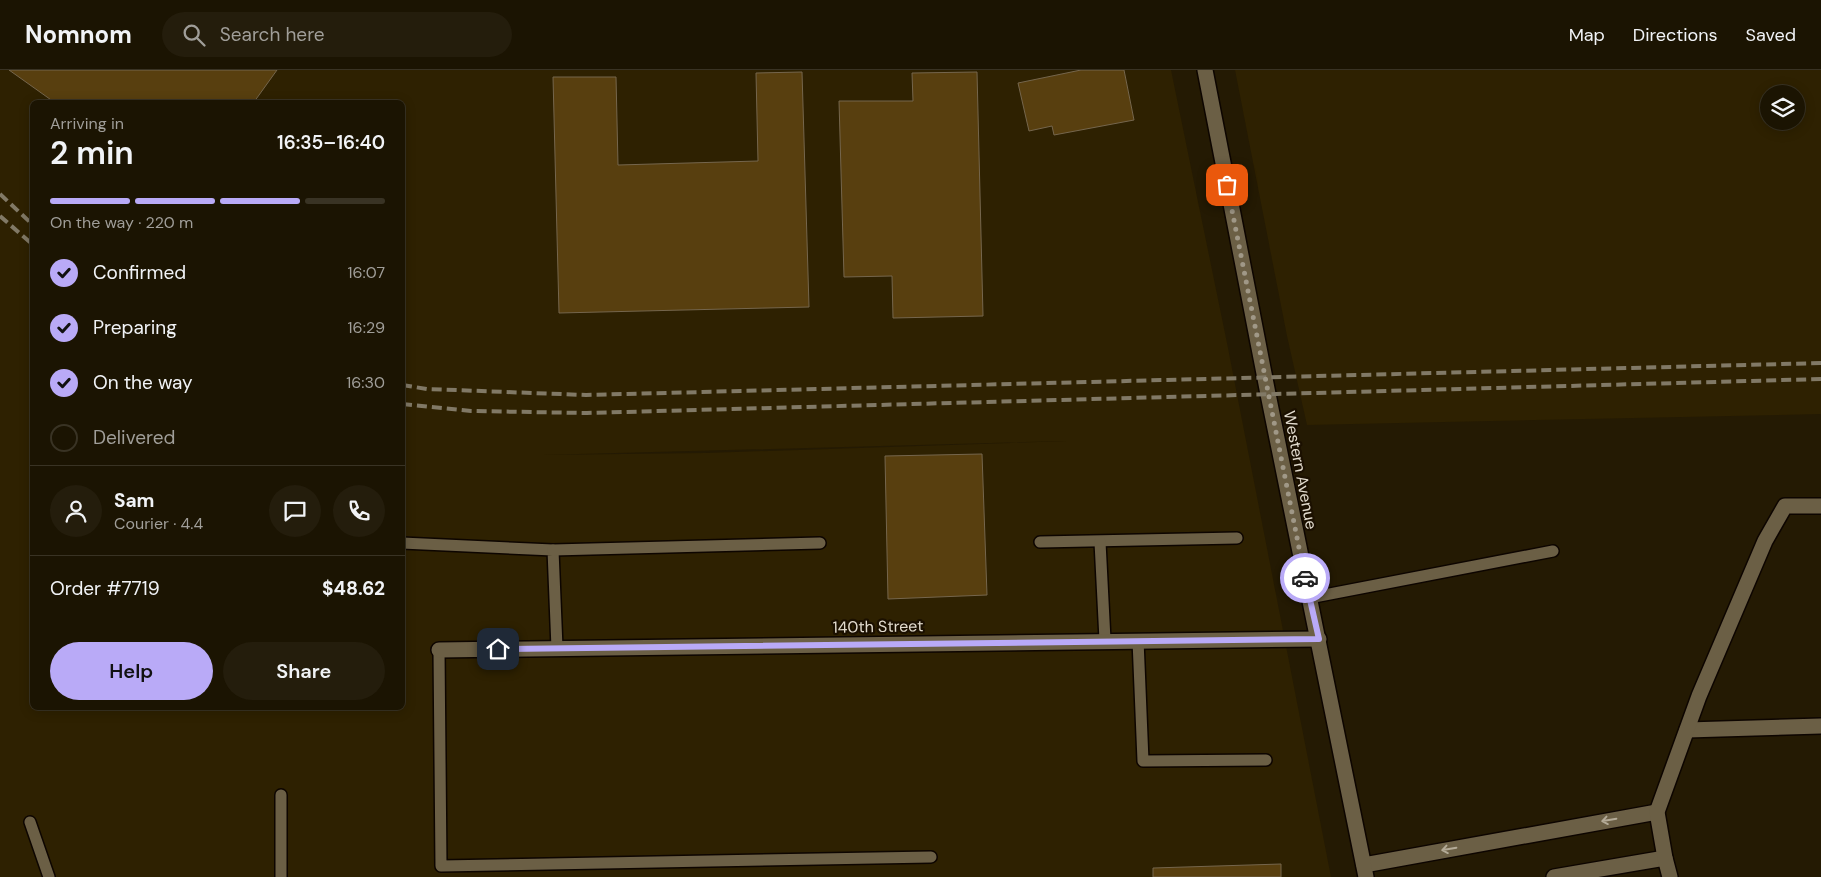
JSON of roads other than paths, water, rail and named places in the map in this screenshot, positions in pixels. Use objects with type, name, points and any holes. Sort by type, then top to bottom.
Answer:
[{"type":"street","name":"Western Avenue","points":[[1205,70],[1268,394],[1365,871]]},
{"type":"street","points":[[1670,877],[1657,812],[1699,696],[1765,541],[1785,506],[1821,506]]},
{"type":"street","name":"140th Street","points":[[439,650],[1104,640],[1319,639]]},
{"type":"street","points":[[1687,730],[1821,726]]},
{"type":"street","points":[[1365,871],[1657,812]]},
{"type":"street","points":[[1554,877],[1665,858]]},
{"type":"lane","points":[[1040,542],[1237,538]]},
{"type":"lane","points":[[405,542],[553,550],[820,543]]},
{"type":"lane","points":[[1100,542],[1104,640]]},
{"type":"lane","points":[[553,550],[557,648]]},
{"type":"lane","points":[[1310,598],[1553,552]]},
{"type":"lane","points":[[1138,640],[1143,761],[1266,760]]},
{"type":"lane","points":[[439,650],[441,866],[931,857]]},
{"type":"lane","points":[[281,795],[282,877]]},
{"type":"lane","points":[[30,822],[49,877]]},
{"type":"railway","points":[[0,194],[30,222]]},
{"type":"railway","points":[[0,216],[30,242]]},
{"type":"railway","points":[[405,385],[427,389],[586,395],[1821,363]]},
{"type":"railway","points":[[405,404],[471,411],[587,413],[1821,379]]}]
